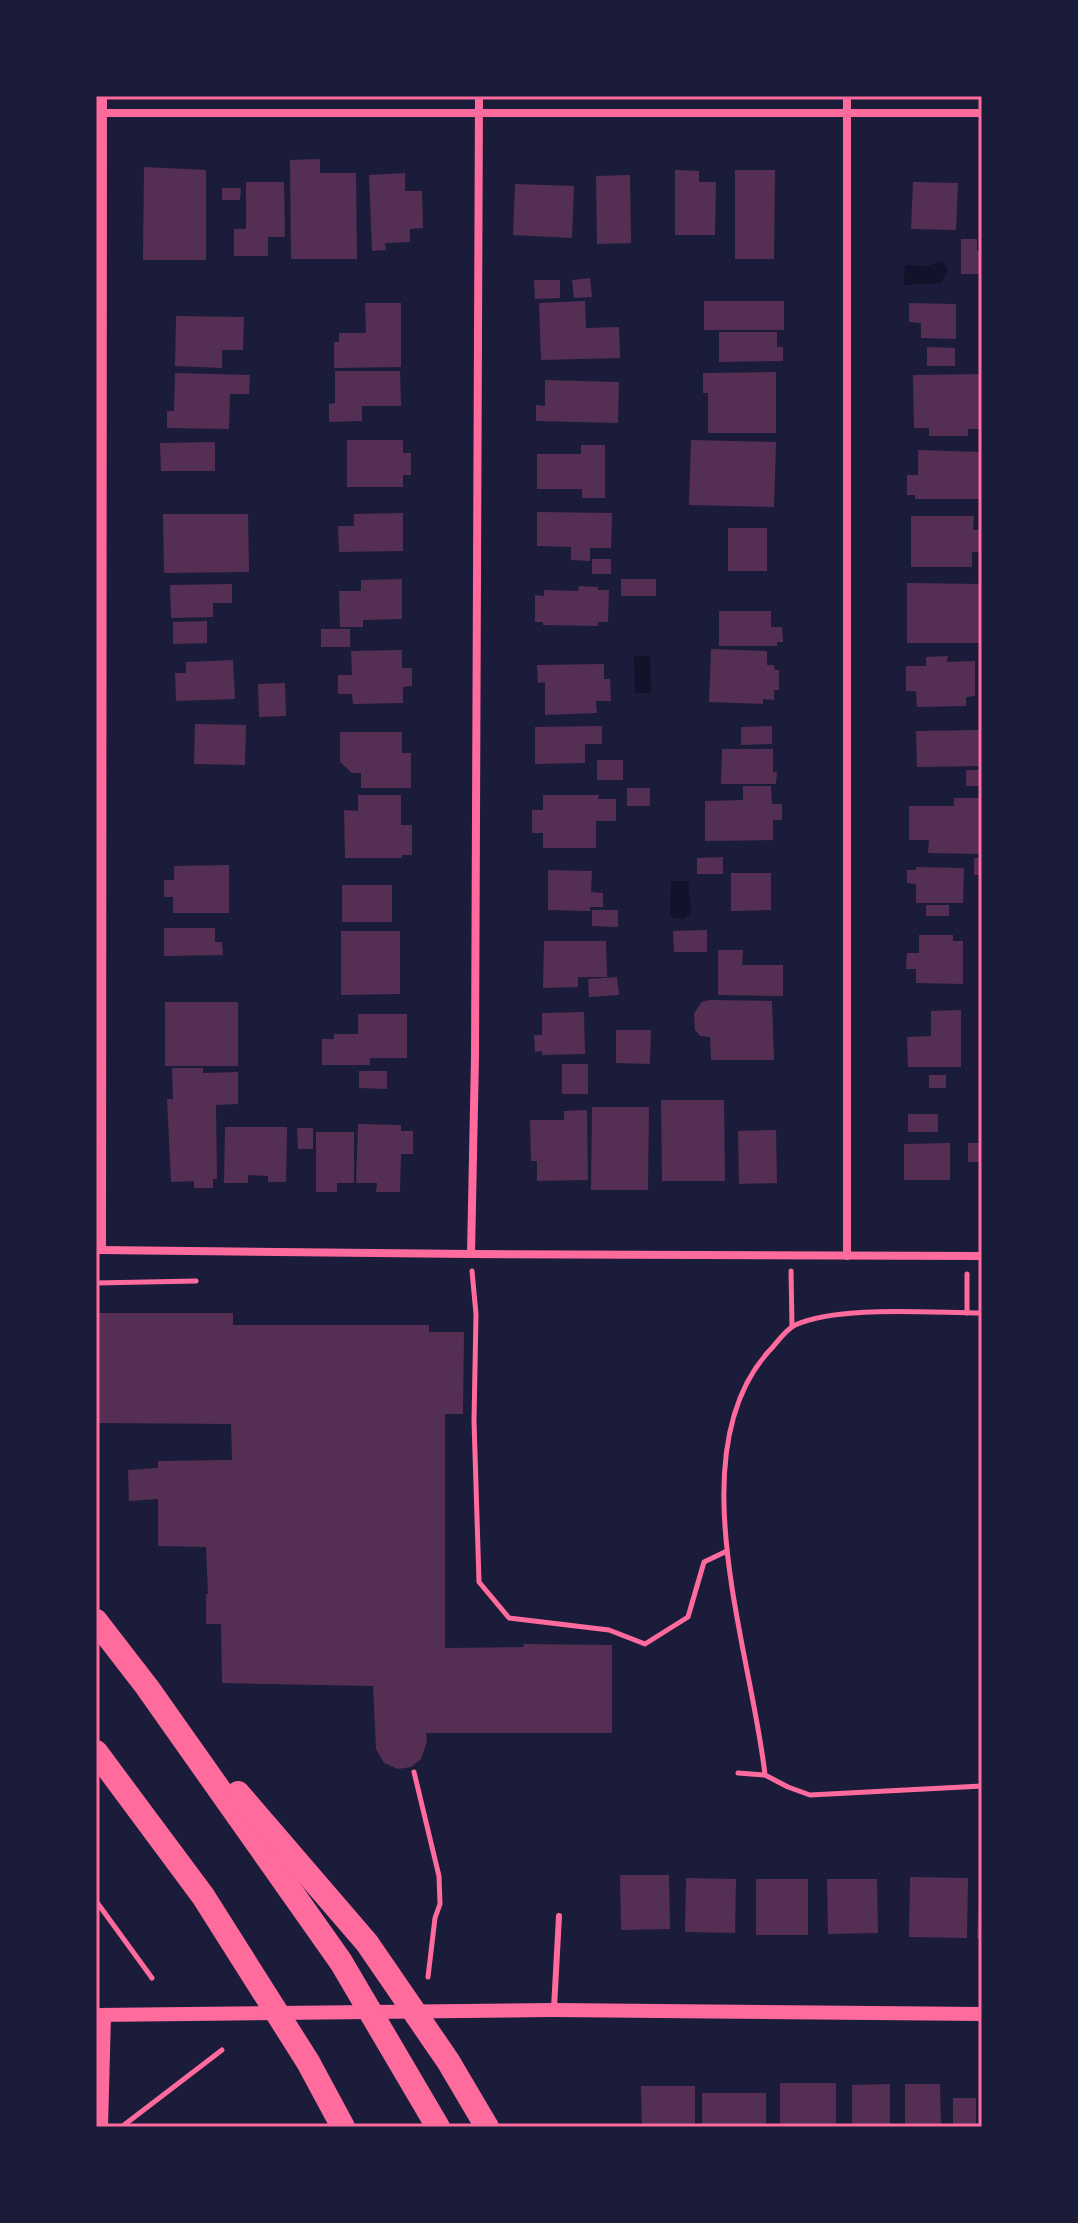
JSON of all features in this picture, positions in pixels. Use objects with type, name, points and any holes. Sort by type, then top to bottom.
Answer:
[{"type":"highway","points":[[96,1621],[147,1687],[341,1962],[438,2127]]},
{"type":"highway","points":[[147,1687],[367,1943],[448,2061],[487,2127]]},
{"type":"highway","points":[[96,1752],[203,1896],[308,2062],[343,2127]]},
{"type":"street","points":[[103,96],[100,113],[99,1250],[982,1256]]},
{"type":"street","points":[[471,1254],[479,96]]},
{"type":"street","points":[[847,96],[847,1256]]},
{"type":"street","points":[[100,113],[982,113]]},
{"type":"street","points":[[101,2127],[100,2015],[554,2010],[982,2014]]},
{"type":"lane","points":[[554,2010],[559,1916]]},
{"type":"path","points":[[471,1254],[476,1314],[474,1421],[479,1582],[509,1618],[609,1630],[645,1644],[688,1617],[704,1562],[727,1551]]},
{"type":"path","points":[[792,1256],[792,1326]]},
{"type":"path","points":[[967,1313],[968,1256]]},
{"type":"path","points":[[96,1283],[196,1281]]},
{"type":"path","points":[[765,1775],[722,1507],[729,1430],[755,1367],[792,1326],[831,1313],[982,1313]]},
{"type":"path","points":[[414,1772],[439,1876],[440,1904],[435,1918],[428,1977]]},
{"type":"path","points":[[738,1773],[765,1775],[810,1795],[982,1786]]},
{"type":"path","points":[[96,1901],[152,1978]]},
{"type":"path","points":[[123,2126],[222,2050]]},
{"type":"shaded area","points":[[942,261],[948,269],[942,283],[904,285],[905,265],[927,266]]},
{"type":"shaded area","points":[[634,656],[650,656],[651,693],[635,693]]},
{"type":"shaded area","points":[[671,881],[688,881],[691,912],[684,919],[673,918],[670,913]]},
{"type":"building","points":[[320,159],[320,173],[356,173],[357,259],[291,259],[290,160]]},
{"type":"building","points":[[144,167],[206,170],[206,260],[143,260]]},
{"type":"building","points":[[675,170],[699,171],[699,182],[716,182],[715,235],[675,235]]},
{"type":"building","points":[[735,170],[775,170],[774,259],[735,259]]},
{"type":"building","points":[[405,173],[405,191],[422,191],[423,228],[410,229],[410,242],[385,243],[386,250],[372,251],[369,175]]},
{"type":"building","points":[[630,175],[631,243],[597,244],[596,176]]},
{"type":"building","points":[[246,182],[284,182],[285,237],[268,237],[268,256],[234,256],[234,229],[246,229]]},
{"type":"building","points":[[913,182],[958,183],[956,230],[911,229]]},
{"type":"building","points":[[515,184],[574,186],[572,238],[513,235]]},
{"type":"building","points":[[222,188],[241,188],[240,200],[222,200]]},
{"type":"building","points":[[961,239],[977,239],[977,251],[982,251],[982,274],[961,274]]},
{"type":"building","points":[[590,278],[592,297],[574,298],[572,280]]},
{"type":"building","points":[[534,280],[560,280],[560,298],[535,299]]},
{"type":"building","points":[[585,301],[586,328],[619,327],[620,358],[541,360],[539,303]]},
{"type":"building","points":[[704,301],[784,301],[784,330],[704,330]]},
{"type":"building","points":[[365,303],[401,303],[401,367],[334,368],[334,342],[339,342],[339,333],[366,333]]},
{"type":"building","points":[[909,303],[956,304],[956,339],[921,338],[921,323],[909,322]]},
{"type":"building","points":[[176,316],[244,317],[243,350],[222,350],[222,368],[175,366]]},
{"type":"building","points":[[719,332],[777,332],[777,347],[783,347],[783,361],[719,362]]},
{"type":"building","points":[[927,347],[955,348],[955,366],[927,366]]},
{"type":"building","points":[[335,371],[400,371],[401,406],[362,406],[362,421],[329,422],[329,404],[335,403]]},
{"type":"building","points":[[776,372],[776,433],[708,433],[708,393],[703,393],[703,373]]},
{"type":"building","points":[[175,373],[250,375],[249,394],[230,394],[229,429],[167,428],[167,411],[174,411]]},
{"type":"building","points":[[982,374],[982,429],[968,429],[968,436],[929,436],[929,428],[914,428],[913,375]]},
{"type":"building","points":[[545,380],[619,382],[618,423],[536,421],[536,405],[545,406]]},
{"type":"building","points":[[347,440],[403,440],[403,453],[411,453],[411,475],[403,475],[403,487],[347,487]]},
{"type":"building","points":[[691,440],[776,442],[774,507],[689,505]]},
{"type":"building","points":[[215,442],[215,471],[161,471],[160,443]]},
{"type":"building","points":[[581,445],[605,445],[605,498],[582,498],[582,489],[537,489],[537,454],[581,454]]},
{"type":"building","points":[[918,450],[982,452],[982,499],[915,499],[915,495],[907,495],[907,475],[918,475]]},
{"type":"building","points":[[537,512],[612,513],[611,548],[590,548],[590,561],[571,560],[571,547],[537,546]]},
{"type":"building","points":[[403,513],[403,551],[339,552],[338,526],[354,526],[354,514]]},
{"type":"building","points":[[163,514],[248,514],[249,572],[164,573]]},
{"type":"building","points":[[911,516],[974,516],[973,530],[982,530],[982,552],[972,552],[972,567],[911,567]]},
{"type":"building","points":[[728,528],[767,528],[767,571],[728,571]]},
{"type":"building","points":[[592,559],[611,559],[611,574],[592,574]]},
{"type":"building","points":[[402,579],[402,619],[363,620],[363,627],[340,627],[339,591],[361,591],[361,580]]},
{"type":"building","points":[[621,579],[656,579],[656,596],[621,596]]},
{"type":"building","points":[[907,583],[982,584],[982,643],[907,643]]},
{"type":"building","points":[[232,584],[232,603],[213,603],[213,617],[171,618],[170,585]]},
{"type":"building","points":[[579,586],[609,590],[608,622],[598,622],[598,626],[543,625],[543,622],[535,622],[535,595],[544,596],[544,590],[578,591]]},
{"type":"building","points":[[719,611],[771,611],[771,627],[782,627],[783,642],[777,642],[777,646],[719,646]]},
{"type":"building","points":[[207,621],[207,643],[173,644],[173,622]]},
{"type":"building","points":[[321,629],[350,629],[350,647],[321,647]]},
{"type":"building","points":[[711,649],[767,651],[767,665],[774,665],[775,670],[779,670],[779,690],[774,690],[774,700],[763,699],[763,704],[709,702]]},
{"type":"building","points":[[402,650],[402,668],[412,668],[412,686],[403,687],[403,703],[353,704],[352,694],[338,694],[338,675],[352,675],[351,651]]},
{"type":"building","points":[[948,656],[947,662],[975,661],[975,696],[966,697],[966,706],[917,707],[916,691],[906,691],[906,666],[926,666],[926,657]]},
{"type":"building","points":[[233,660],[235,699],[176,701],[175,673],[186,673],[186,662]]},
{"type":"building","points":[[604,664],[604,679],[610,679],[611,701],[596,701],[597,713],[545,715],[545,682],[538,683],[537,665]]},
{"type":"building","points":[[285,683],[286,716],[259,717],[258,684]]},
{"type":"building","points":[[195,724],[246,725],[245,765],[194,764]]},
{"type":"building","points":[[602,726],[602,744],[585,744],[585,763],[535,764],[535,727]]},
{"type":"building","points":[[772,726],[772,744],[741,745],[741,727]]},
{"type":"building","points":[[981,730],[981,766],[917,767],[916,731]]},
{"type":"building","points":[[340,732],[402,732],[402,753],[411,753],[411,788],[361,788],[361,773],[352,773],[340,762]]},
{"type":"building","points":[[722,749],[773,749],[776,784],[721,784]]},
{"type":"building","points":[[597,760],[623,760],[623,780],[597,780]]},
{"type":"building","points":[[966,770],[982,770],[982,786],[966,786]]},
{"type":"building","points":[[743,786],[771,786],[772,804],[782,804],[782,820],[773,820],[773,840],[705,841],[705,801],[743,800]]},
{"type":"building","points":[[627,788],[650,788],[650,806],[627,806]]},
{"type":"building","points":[[358,795],[401,795],[401,825],[412,825],[412,855],[402,855],[402,858],[345,858],[344,810],[358,811]]},
{"type":"building","points":[[543,795],[599,795],[598,799],[616,799],[616,821],[596,821],[596,848],[543,848],[543,833],[532,833],[532,810],[543,810]]},
{"type":"building","points":[[954,798],[982,798],[982,854],[928,853],[929,840],[909,840],[909,806],[954,806]]},
{"type":"building","points":[[723,857],[723,874],[697,874],[697,858]]},
{"type":"building","points":[[974,858],[982,858],[982,875],[974,875]]},
{"type":"building","points":[[229,865],[229,913],[173,913],[173,897],[164,897],[164,880],[174,880],[174,866]]},
{"type":"building","points":[[916,867],[964,868],[963,903],[916,903],[916,884],[907,883],[907,870],[916,870]]},
{"type":"building","points":[[548,870],[592,871],[591,892],[603,893],[603,907],[590,907],[590,911],[548,910]]},
{"type":"building","points":[[731,873],[771,873],[771,910],[731,911]]},
{"type":"building","points":[[342,885],[392,885],[392,922],[342,922]]},
{"type":"building","points":[[926,905],[949,905],[949,916],[926,916]]},
{"type":"building","points":[[592,910],[618,910],[618,927],[592,926]]},
{"type":"building","points":[[164,928],[215,928],[215,942],[222,942],[223,955],[164,956]]},
{"type":"building","points":[[707,930],[707,952],[674,952],[673,931]]},
{"type":"building","points":[[341,931],[400,931],[400,994],[341,995]]},
{"type":"building","points":[[919,935],[953,935],[953,941],[963,941],[963,984],[916,983],[916,969],[906,969],[907,953],[919,953]]},
{"type":"building","points":[[544,941],[606,941],[607,977],[578,977],[578,987],[543,988]]},
{"type":"building","points":[[718,950],[743,950],[742,965],[783,965],[783,996],[718,995]]},
{"type":"building","points":[[617,977],[619,995],[589,997],[588,979]]},
{"type":"building","points":[[772,1001],[774,1060],[711,1060],[710,1037],[700,1036],[695,1030],[694,1013],[702,1002]]},
{"type":"building","points":[[165,1002],[238,1002],[238,1066],[165,1066]]},
{"type":"building","points":[[961,1010],[961,1067],[908,1067],[907,1037],[931,1036],[931,1011]]},
{"type":"building","points":[[584,1012],[585,1054],[542,1055],[542,1051],[535,1052],[534,1035],[542,1035],[542,1013]]},
{"type":"building","points":[[358,1014],[407,1014],[407,1058],[370,1058],[370,1065],[322,1065],[322,1039],[334,1039],[334,1034],[358,1034]]},
{"type":"building","points":[[616,1030],[651,1030],[650,1064],[616,1063]]},
{"type":"building","points":[[562,1064],[588,1064],[588,1094],[562,1094]]},
{"type":"building","points":[[172,1068],[203,1068],[203,1073],[238,1072],[238,1104],[216,1105],[217,1179],[213,1179],[213,1188],[194,1188],[194,1181],[171,1182],[167,1099],[173,1099]]},
{"type":"building","points":[[359,1071],[387,1071],[387,1089],[359,1088]]},
{"type":"building","points":[[929,1075],[946,1075],[946,1088],[929,1088]]},
{"type":"building","points":[[661,1100],[724,1100],[725,1181],[662,1181]]},
{"type":"building","points":[[592,1107],[649,1107],[648,1190],[591,1190]]},
{"type":"building","points":[[587,1110],[588,1180],[537,1181],[537,1161],[531,1161],[530,1120],[564,1120],[564,1111]]},
{"type":"building","points":[[908,1114],[938,1114],[938,1132],[908,1132]]},
{"type":"building","points":[[358,1124],[401,1125],[401,1131],[413,1131],[413,1154],[401,1154],[400,1192],[376,1192],[377,1183],[356,1183]]},
{"type":"building","points":[[225,1127],[287,1127],[286,1182],[268,1182],[268,1176],[248,1175],[248,1183],[224,1183]]},
{"type":"building","points":[[297,1128],[313,1128],[313,1149],[298,1149]]},
{"type":"building","points":[[776,1130],[777,1183],[739,1184],[738,1131]]},
{"type":"building","points":[[316,1132],[354,1132],[354,1183],[337,1183],[337,1192],[316,1192]]},
{"type":"building","points":[[950,1143],[950,1180],[904,1180],[904,1144]]},
{"type":"building","points":[[968,1143],[982,1143],[982,1162],[968,1162]]},
{"type":"building","points":[[96,1313],[233,1313],[233,1325],[429,1325],[429,1332],[464,1332],[463,1414],[445,1414],[445,1648],[524,1647],[523,1644],[612,1645],[612,1733],[426,1733],[427,1741],[421,1759],[411,1767],[398,1769],[384,1763],[376,1749],[373,1686],[222,1683],[221,1624],[206,1624],[206,1547],[158,1546],[158,1499],[129,1501],[128,1470],[158,1468],[158,1461],[232,1460],[231,1424],[96,1423]]},
{"type":"building","points":[[620,1875],[669,1875],[670,1929],[621,1930]]},
{"type":"building","points":[[910,1877],[968,1878],[967,1938],[909,1937]]},
{"type":"building","points":[[686,1878],[736,1879],[735,1933],[685,1932]]},
{"type":"building","points":[[756,1879],[808,1879],[808,1935],[756,1935]]},
{"type":"building","points":[[827,1879],[877,1879],[878,1933],[828,1934]]},
{"type":"building","points":[[982,1881],[982,1939],[977,1938]]},
{"type":"building","points":[[780,2083],[836,2083],[836,2127],[780,2127]]},
{"type":"building","points":[[890,2084],[890,2127],[852,2127],[852,2085]]},
{"type":"building","points":[[905,2084],[940,2084],[941,2127],[905,2127]]},
{"type":"building","points":[[641,2086],[695,2086],[695,2127],[642,2127]]},
{"type":"building","points":[[702,2093],[766,2093],[766,2127],[702,2127]]},
{"type":"building","points":[[953,2098],[976,2098],[976,2127],[953,2127]]}]
